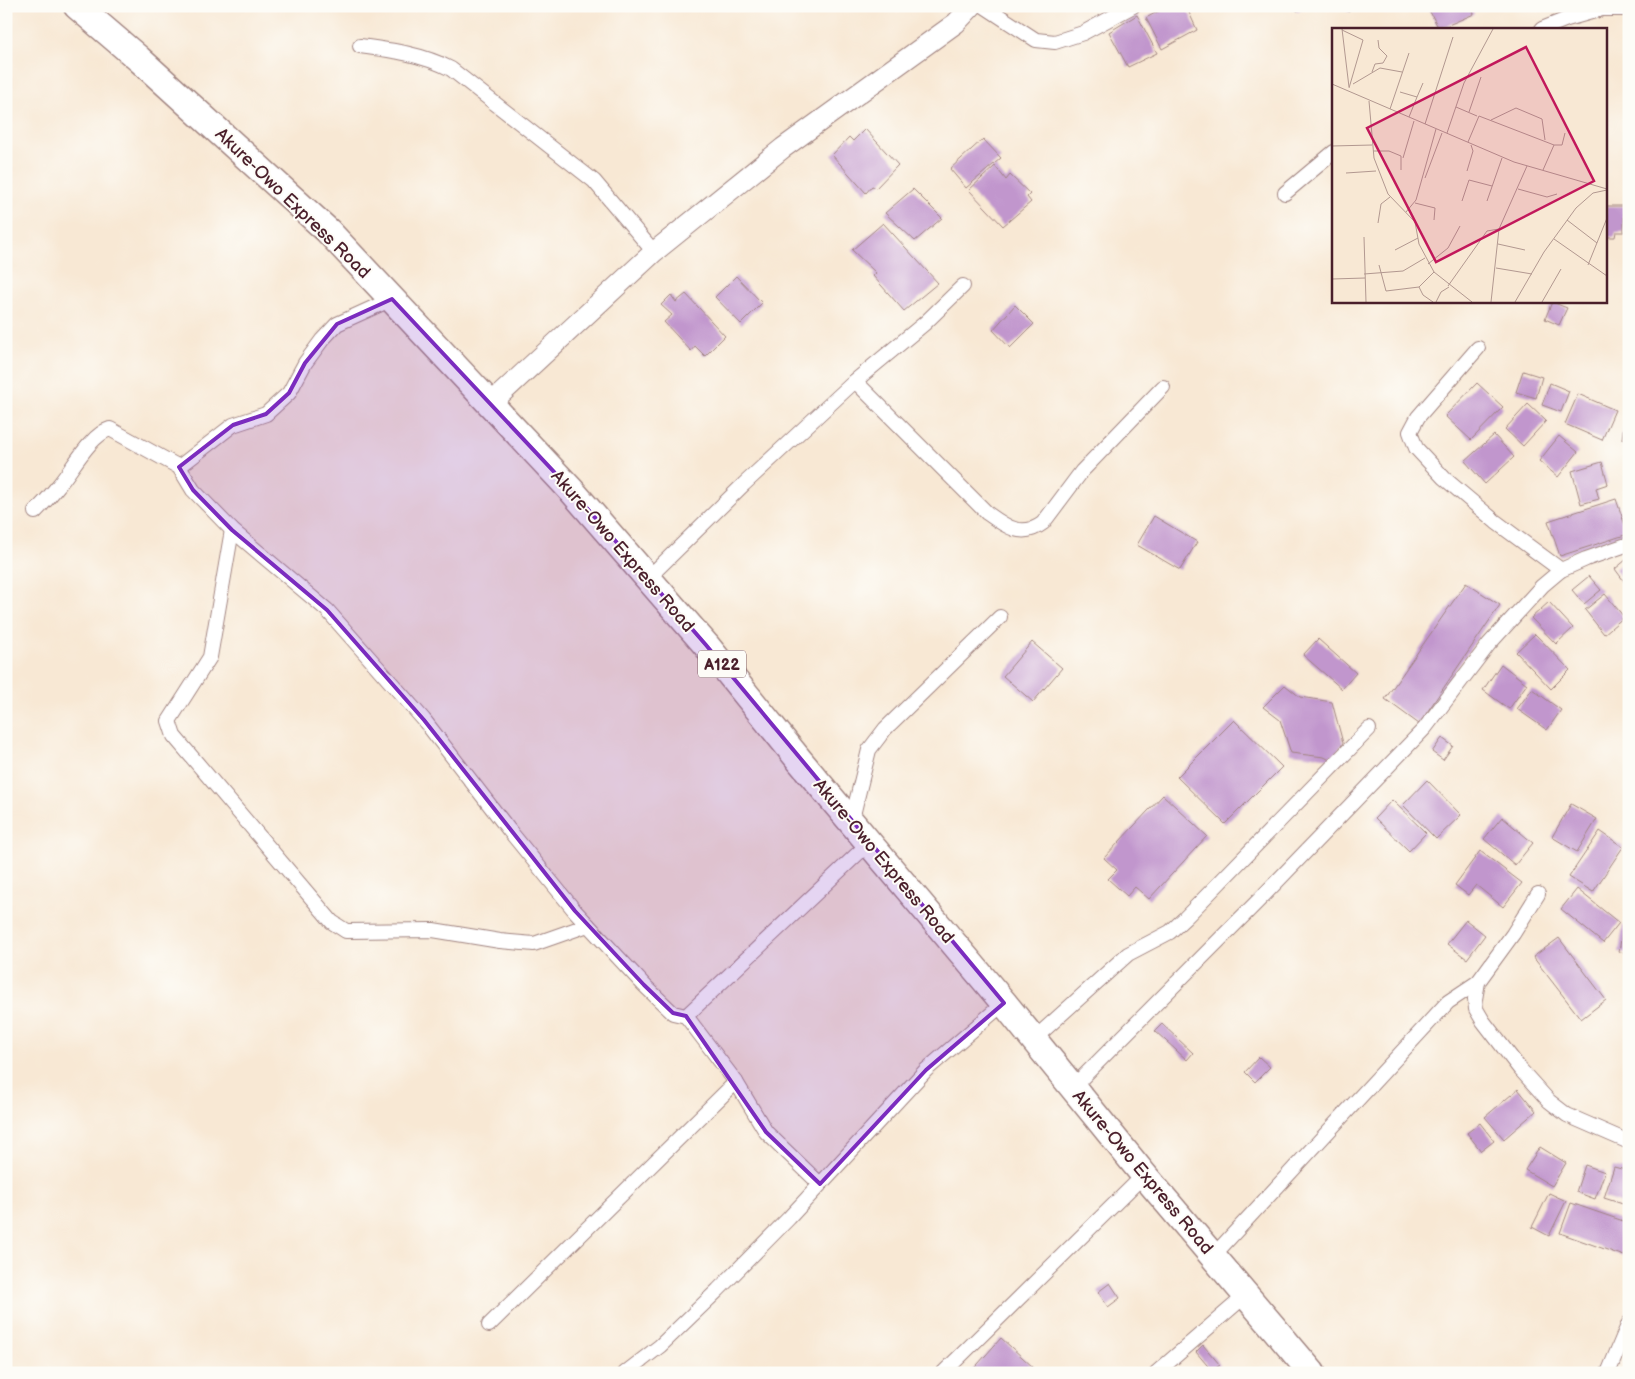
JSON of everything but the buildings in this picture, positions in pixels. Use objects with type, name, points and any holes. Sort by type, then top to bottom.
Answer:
[{"type":"highway","name":"Akure-Owo Express Road","points":[[78,6],[139,59],[328,232],[572,492],[706,645],[1004,1003],[1144,1175],[1312,1373]]},
{"type":"street","points":[[490,404],[654,252],[783,148],[956,23],[972,6]]},
{"type":"street","points":[[984,6],[1036,40],[1054,42],[1083,33],[1133,6]]},
{"type":"street","points":[[1544,28],[1567,19],[1602,10],[1629,9]]},
{"type":"street","points":[[360,46],[400,51],[437,62],[451,69],[594,181],[654,252]]},
{"type":"street","points":[[1285,193],[1332,154]]},
{"type":"street","points":[[647,578],[855,380],[925,323],[963,286]]},
{"type":"street","points":[[179,467],[232,425],[266,414],[272,409],[289,393],[305,363],[337,324],[392,299]]},
{"type":"street","points":[[1478,348],[1418,417],[1410,432],[1416,448],[1444,478],[1489,516],[1561,570]]},
{"type":"street","points":[[855,380],[987,513],[1005,526],[1019,530],[1036,528],[1043,523],[1082,471],[1163,387]]},
{"type":"street","points":[[35,512],[59,486],[81,454],[103,431],[110,429],[179,467],[192,490],[232,530],[327,610],[424,720],[504,824],[588,925],[673,1013],[686,1016],[736,1082],[766,1132],[820,1184]]},
{"type":"street","points":[[232,530],[210,657],[169,721],[174,736],[332,922],[346,931],[433,930],[500,941],[534,944],[588,925]]},
{"type":"street","points":[[1073,1088],[1259,900],[1425,728],[1489,644],[1542,586],[1561,570],[1586,558],[1629,544]]},
{"type":"street","points":[[852,822],[869,750],[885,730],[1000,617]]},
{"type":"street","points":[[1034,1040],[1128,954],[1170,932],[1370,729]]},
{"type":"street","points":[[686,1016],[869,843]]},
{"type":"street","points":[[1212,1256],[1448,1002],[1478,982],[1513,934],[1538,894]]},
{"type":"street","points":[[1478,982],[1475,999],[1476,1008],[1480,1015],[1520,1068],[1549,1101],[1567,1114],[1629,1142]]},
{"type":"street","points":[[625,1373],[660,1346],[718,1290],[789,1218],[926,1070],[1004,1003]]},
{"type":"street","points":[[489,1325],[736,1082]]},
{"type":"street","points":[[943,1373],[1144,1175]]},
{"type":"street","points":[[1156,1373],[1246,1295]]},
{"type":"street","points":[[1608,1373],[1629,1324]]},
{"type":"highlighted area","points":[[392,299],[572,491],[706,645],[1004,1003],[926,1070],[820,1184],[766,1132],[686,1016],[673,1013],[644,985],[575,911],[424,720],[327,610],[232,530],[193,490],[179,467],[233,425],[266,414],[289,393],[305,363],[337,324]]}]
